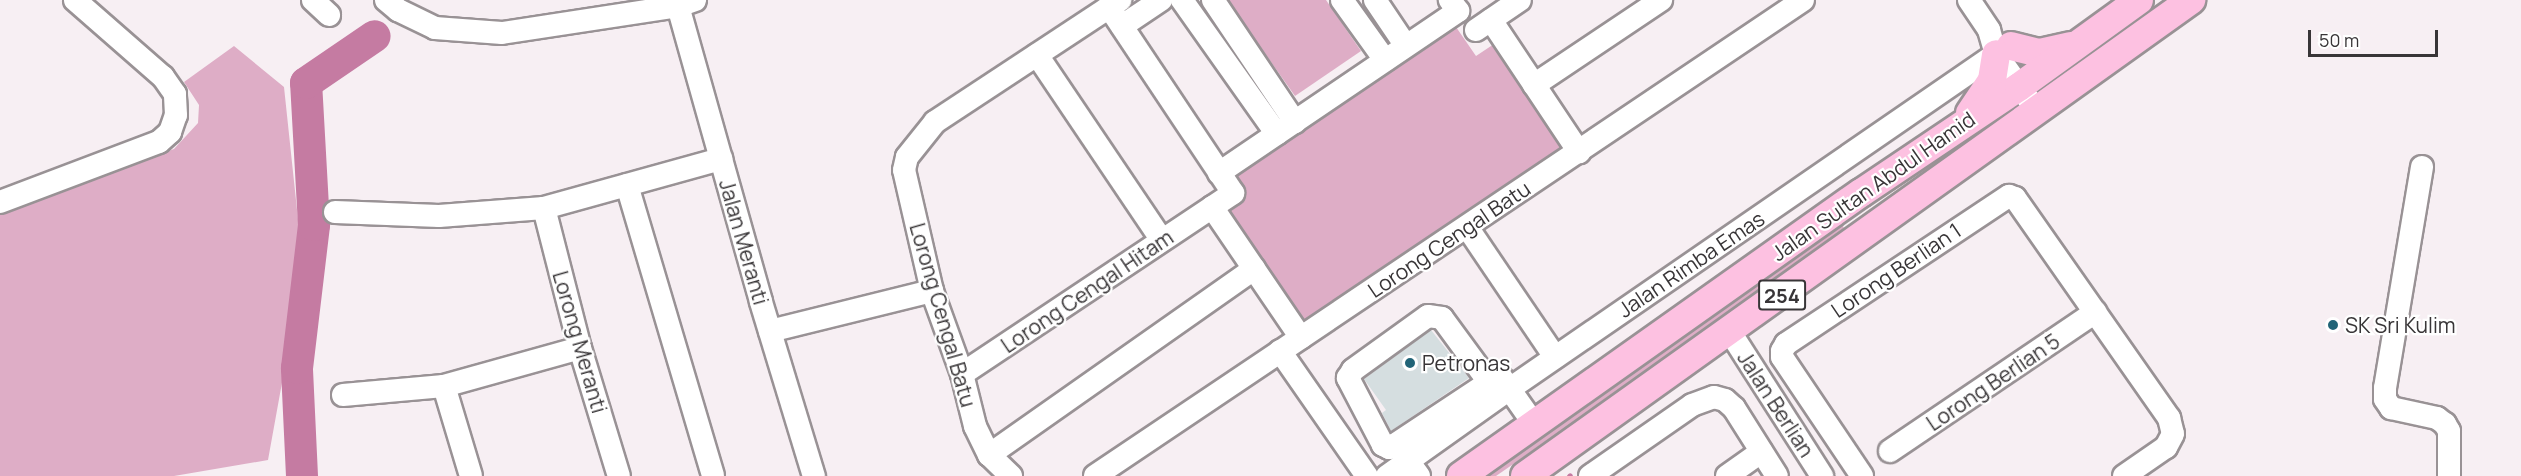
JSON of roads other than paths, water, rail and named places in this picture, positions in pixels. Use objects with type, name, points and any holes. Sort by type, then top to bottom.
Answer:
[{"type":"main road","name":"Jalan Sultan Abdul Hamid","points":[[1461,476],[1861,193],[2027,82],[2139,0]]},
{"type":"main road","name":"Jalan Sultan Abdul Hamid","points":[[1525,476],[1730,332],[2191,0]]},
{"type":"main road","points":[[1962,124],[1992,80],[1999,43],[2040,53],[2081,43]]},
{"type":"street","points":[[1,200],[159,142],[170,132],[176,115],[175,94],[163,76],[75,0]]},
{"type":"street","points":[[386,0],[398,10],[435,28],[502,33],[687,3]]},
{"type":"street","points":[[1122,26],[1161,0]]},
{"type":"street","points":[[1182,0],[1286,128]]},
{"type":"street","points":[[1213,0],[1286,128]]},
{"type":"street","points":[[1342,0],[1385,60]]},
{"type":"street","points":[[1375,0],[1406,46]]},
{"type":"street","points":[[1114,4],[1122,26],[1219,173],[1458,11],[1450,0]]},
{"type":"street","points":[[1520,0],[1483,25],[1534,85],[1579,152]]},
{"type":"street","points":[[1534,85],[1661,0]]},
{"type":"street","name":"Lorong Cengal Batu","points":[[1095,476],[1579,152],[1773,8],[1803,0]]},
{"type":"street","points":[[1969,0],[2044,106]]},
{"type":"street","name":"Jalan Meranti","points":[[687,3],[721,159],[814,476]]},
{"type":"street","name":"Lorong Cengal Batu","points":[[1011,476],[989,455],[975,426],[962,374],[932,291],[904,170],[907,157],[935,122],[1114,4]]},
{"type":"street","name":"Jalan Rimba Emas","points":[[1388,476],[1498,386],[1555,357],[1999,43]]},
{"type":"street","points":[[1037,55],[1162,240]]},
{"type":"street","points":[[335,212],[439,216],[544,208],[721,159]]},
{"type":"street","points":[[2422,167],[2385,399],[2391,408],[2437,418],[2445,424],[2449,431],[2449,476]]},
{"type":"street","name":"Lorong Cengal Hitam","points":[[962,374],[1233,194],[1219,173]]},
{"type":"street","points":[[627,185],[713,476]]},
{"type":"street","name":"Lorong Berlian 1","points":[[1862,476],[1782,357],[1786,344],[2004,197],[2015,198],[2095,312]]},
{"type":"street","points":[[1212,207],[1300,338]]},
{"type":"street","name":"Lorong Meranti","points":[[544,208],[580,348],[619,476]]},
{"type":"street","points":[[1467,227],[1555,357]]},
{"type":"street","points":[[989,455],[1254,269]]},
{"type":"street","points":[[770,331],[932,291]]},
{"type":"street","points":[[2095,312],[2169,418],[2172,434],[2166,447],[2124,476]]},
{"type":"street","name":"Lorong Berlian 5","points":[[1890,451],[2095,312]]},
{"type":"street","points":[[1408,461],[1383,445],[1348,378],[1353,370],[1428,316],[1442,318],[1498,386],[1534,424]]},
{"type":"street","name":"Jalan Berlian","points":[[1730,332],[1822,476]]},
{"type":"street","points":[[343,395],[444,386],[580,348]]},
{"type":"street","points":[[1281,351],[1367,476]]},
{"type":"street","points":[[444,386],[471,476]]},
{"type":"street","points":[[1590,476],[1692,405],[1714,397],[1725,400],[1734,408],[1777,476]]},
{"type":"street","points":[[1726,476],[1761,452]]},
{"type":"waterway","points":[[302,476],[297,368],[314,225],[306,83],[375,36]]},
{"type":"place","name":"SK Sri Kulim","points":[[2333,325]]},
{"type":"place","name":"Petronas","points":[[1410,363]]}]
